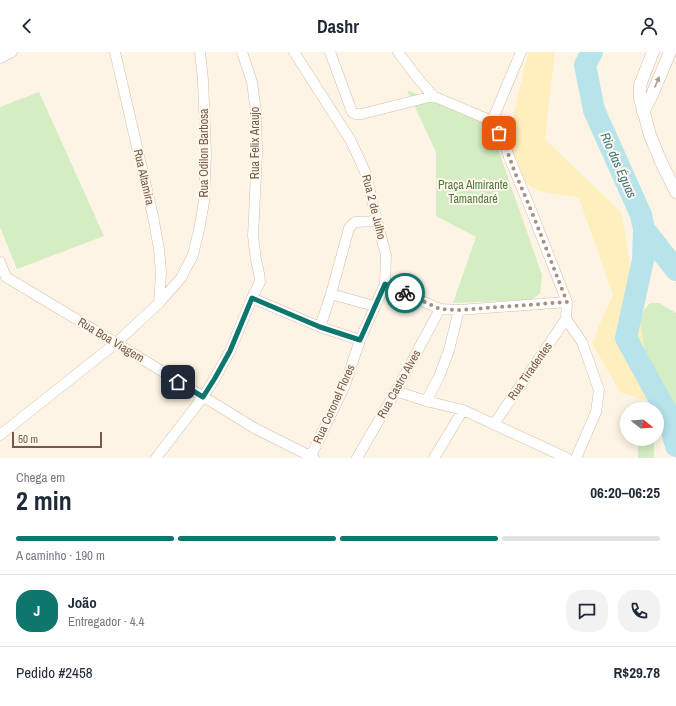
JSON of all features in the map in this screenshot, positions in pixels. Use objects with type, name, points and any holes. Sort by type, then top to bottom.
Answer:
[{"type":"street","points":[[0,58],[12,52]]},
{"type":"street","name":"Rua Altamira","points":[[115,52],[153,216],[159,249],[161,273],[159,303]]},
{"type":"street","name":"Rua Odilon Barbosa","points":[[0,435],[116,343],[159,303],[181,278],[193,254],[204,202],[206,154],[203,80],[200,52]]},
{"type":"street","name":"Rua Felix Araujo","points":[[156,458],[203,397],[215,378],[230,351],[260,282],[254,236],[257,154],[256,112],[252,82],[242,52]]},
{"type":"street","name":"Rua 2 de Julho","points":[[294,52],[351,141],[366,174],[386,255],[385,284],[374,306]]},
{"type":"street","points":[[330,52],[352,112],[356,114],[362,114],[433,96]]},
{"type":"street","points":[[398,52],[433,96],[492,121],[505,145],[530,205],[567,302],[566,319],[582,342],[599,390],[596,412],[576,458]]},
{"type":"street","points":[[492,121],[521,52]]},
{"type":"street","points":[[653,52],[640,85],[640,98],[650,135],[660,162],[676,192]]},
{"type":"street","points":[[643,112],[652,95],[670,52]]},
{"type":"street","points":[[320,327],[331,294],[349,228],[354,222],[377,221]]},
{"type":"street","name":"Rua Boa Viagem","points":[[0,262],[3,280],[116,343],[256,429],[312,457]]},
{"type":"street","points":[[385,284],[440,309],[459,310],[567,302]]},
{"type":"street","points":[[331,294],[374,306]]},
{"type":"street","points":[[252,298],[320,327],[360,340]]},
{"type":"street","name":"Rua Coronel Flores","points":[[312,457],[345,385],[360,340],[374,306]]},
{"type":"street","name":"Rua Castro Alves","points":[[357,458],[396,392],[440,309]]},
{"type":"street","points":[[426,401],[439,377],[449,350],[459,310]]},
{"type":"street","name":"Rua Tiradentes","points":[[494,424],[566,319]]},
{"type":"street","points":[[396,392],[463,410],[567,458]]},
{"type":"street","points":[[434,458],[463,410]]},
{"type":"green space","name":"Praça Almirante Tamandaré","points":[[407,90],[490,126],[542,275],[540,294],[531,300],[453,303],[476,237],[436,216],[436,152]]},
{"type":"green space","points":[[39,92],[104,236],[17,269],[0,227],[0,107]]},
{"type":"green space","points":[[650,303],[659,303],[676,313],[676,424],[633,336],[637,334],[644,310]]},
{"type":"green space","points":[[638,446],[654,446],[654,458],[638,458]]},
{"type":"sand","points":[[528,52],[555,52],[545,139],[622,213],[654,402],[620,392],[592,343],[613,295],[579,198],[538,191],[519,178],[507,144]]},
{"type":"waterway","name":"Rio das Éguas","points":[[592,52],[585,65],[594,110],[641,215],[644,229],[676,270]]},
{"type":"waterway","points":[[644,229],[643,260],[626,338],[666,411],[676,446]]},
{"type":"way so far","points":[[405,293],[440,309],[459,310],[567,302],[530,205],[499,133]]},
{"type":"route","points":[[178,382],[203,397],[230,351],[252,298],[320,327],[360,340],[385,284],[405,293]]}]
